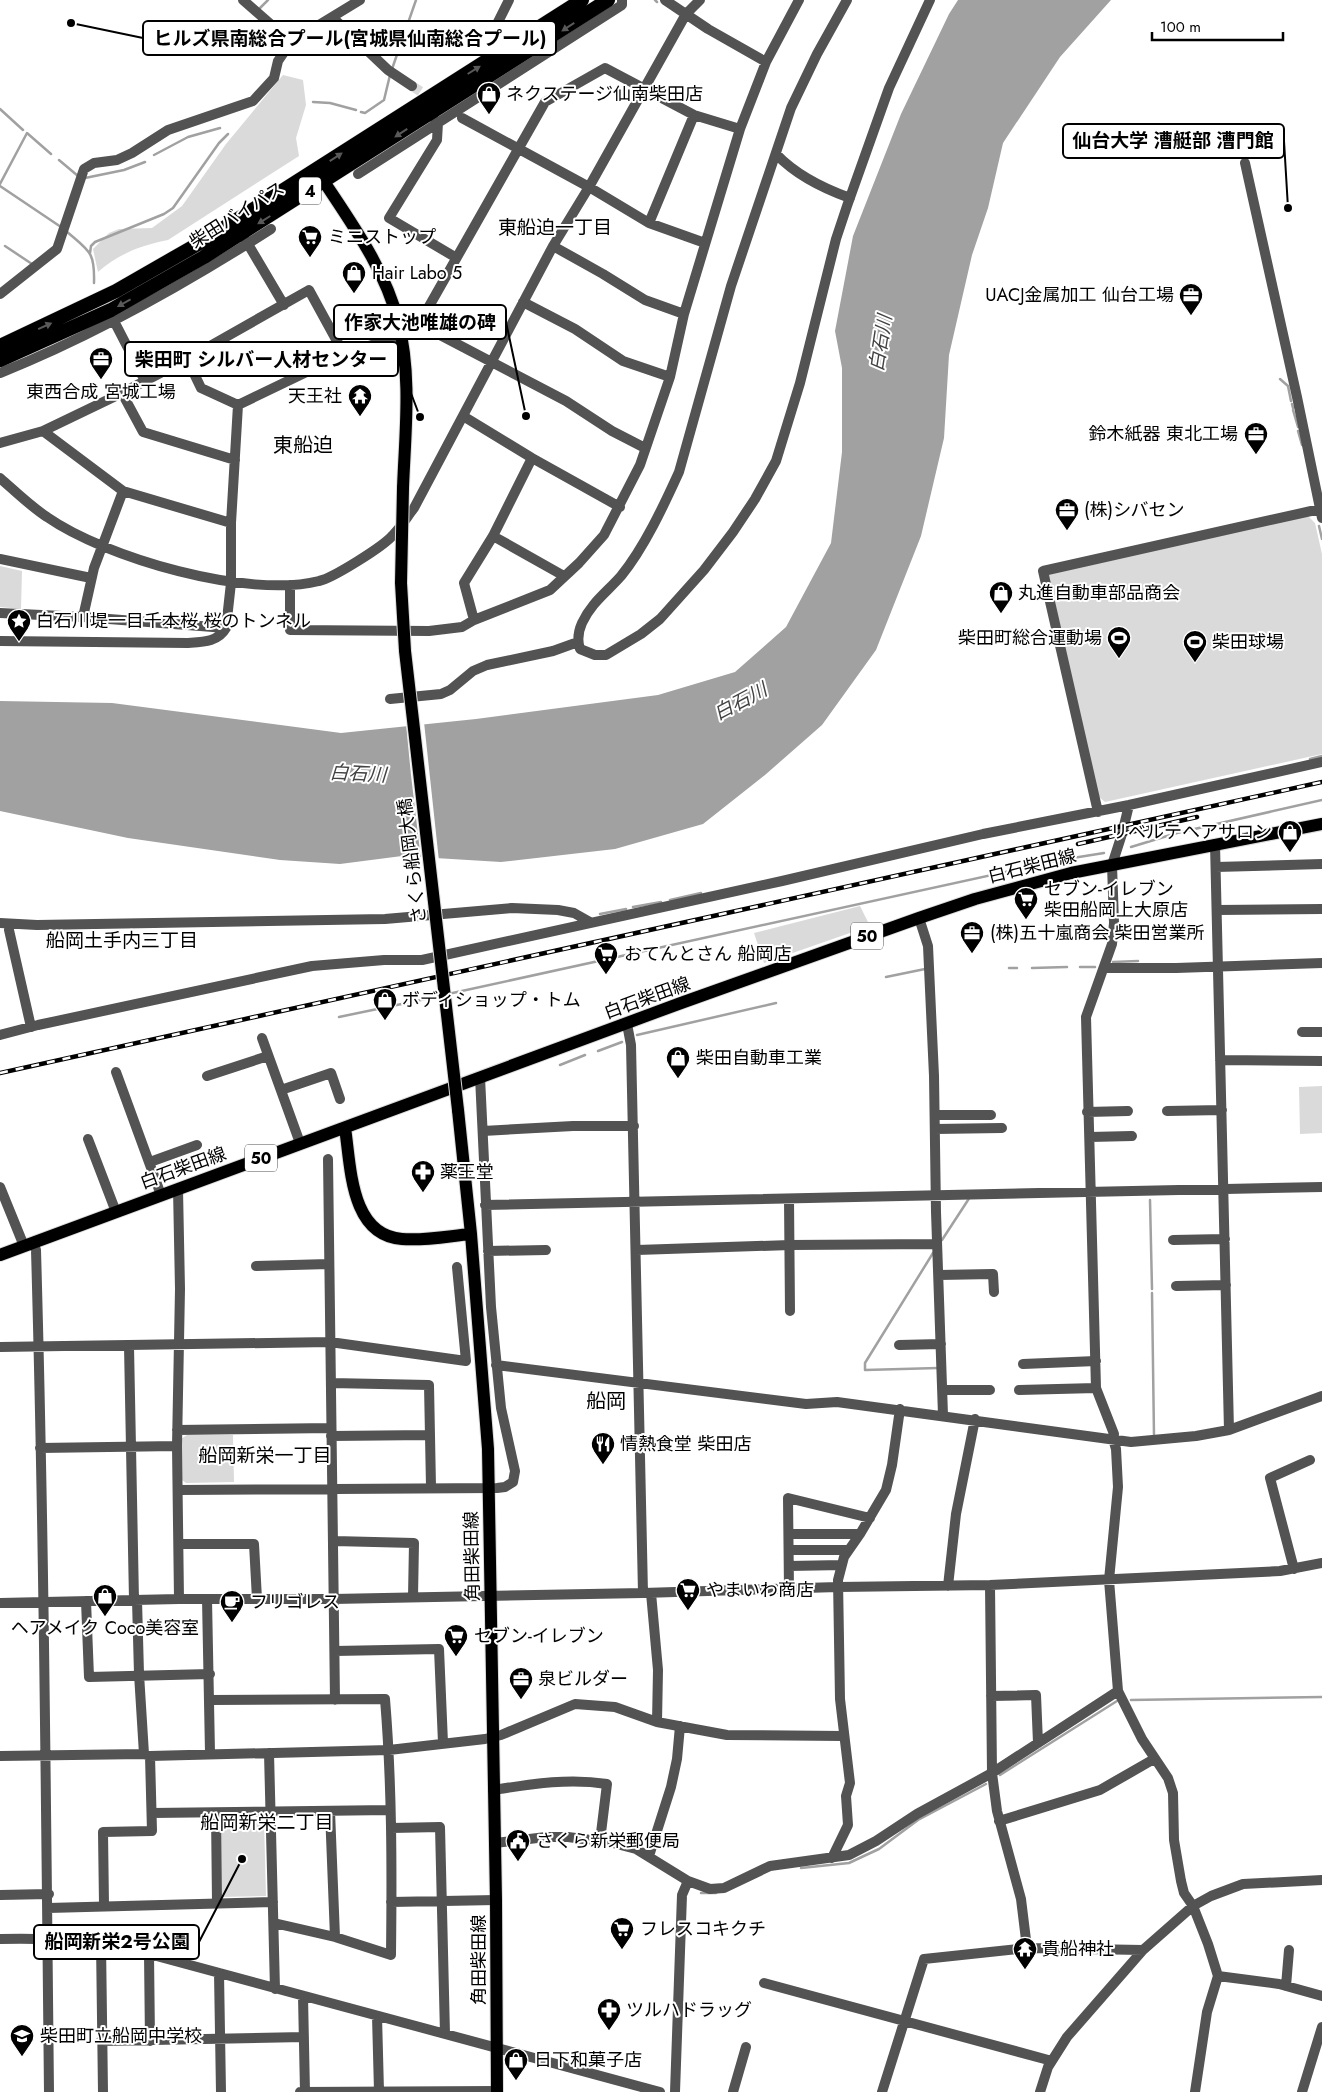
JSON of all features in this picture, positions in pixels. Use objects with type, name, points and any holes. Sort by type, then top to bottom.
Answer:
[{"type":"highway","name":"柴田バイパス","points":[[0,346],[116,291],[205,240],[582,0]]},
{"type":"highway","name":"柴田バイパス","points":[[0,360],[18,359],[245,239],[324,182],[434,118],[608,0]]},
{"type":"main road","points":[[316,170],[382,277],[393,304],[402,335]]},
{"type":"main road","name":"さくら船岡大橋","points":[[402,335],[407,392],[401,583],[405,651],[458,1110]]},
{"type":"main road","name":"白石柴田線","points":[[0,1255],[300,1143],[346,1128],[480,1077],[919,918],[1029,883],[1215,844],[1322,824]]},
{"type":"main road","name":"角田柴田線","points":[[458,1110],[471,1234],[488,1449],[496,1900],[497,2091]]},
{"type":"main road","points":[[346,1128],[353,1182],[360,1208],[368,1222],[376,1230],[385,1235],[404,1239],[471,1234]]},
{"type":"street","points":[[242,0],[291,42]]},
{"type":"street","points":[[0,294],[50,257],[57,249],[84,169],[94,163],[117,160],[168,130],[253,101],[274,78],[278,61],[291,42],[360,0]]},
{"type":"street","points":[[493,58],[488,42],[510,0]]},
{"type":"street","points":[[358,174],[434,118],[622,5],[622,0]]},
{"type":"street","points":[[665,0],[708,29],[766,62]]},
{"type":"street","points":[[0,478],[47,518],[103,546],[162,566],[231,583],[290,585],[320,581],[332,577],[393,536],[414,508],[553,246],[589,187],[686,14],[700,0]]},
{"type":"street","points":[[290,585],[290,630],[429,631],[462,627],[474,620],[550,590],[604,535],[640,465],[670,377],[684,314],[740,129],[766,62],[799,0]]},
{"type":"street","points":[[847,0],[817,54],[791,108],[731,286],[679,472],[662,509],[621,576],[589,610],[579,632],[578,642],[580,649],[586,653],[606,655],[641,634],[660,619],[704,570],[733,532],[755,499],[776,461],[800,383],[836,239],[889,88],[930,0]]},
{"type":"street","points":[[332,17],[388,70],[412,86]]},
{"type":"street","points":[[238,405],[344,354],[409,333],[419,324],[455,257],[545,102],[605,68],[694,115],[740,129]]},
{"type":"street","points":[[649,223],[694,115]]},
{"type":"street","points":[[434,118],[437,140],[389,218],[455,257]]},
{"type":"street","points":[[462,118],[589,187],[649,223],[705,243]]},
{"type":"street","points":[[776,154],[790,169],[825,188],[850,198]]},
{"type":"street","points":[[1098,812],[1043,571],[1321,514],[1245,163]]},
{"type":"street","points":[[0,373],[18,359],[114,321],[245,239],[271,229]]},
{"type":"street","points":[[245,239],[284,305]]},
{"type":"street","points":[[553,246],[645,300],[684,314]]},
{"type":"street","points":[[0,442],[43,431],[187,359],[309,290],[344,354]]},
{"type":"street","points":[[523,302],[575,330],[623,361],[670,377]]},
{"type":"street","points":[[114,321],[145,380]]},
{"type":"street","points":[[419,324],[566,401],[645,448]]},
{"type":"street","points":[[187,359],[201,388],[238,405]]},
{"type":"street","points":[[122,392],[143,432],[235,460]]},
{"type":"street","points":[[0,641],[188,643],[207,641],[219,636],[226,628],[231,583],[231,523],[238,405]]},
{"type":"street","points":[[463,416],[532,458],[620,507]]},
{"type":"street","points":[[43,431],[123,491],[231,523]]},
{"type":"street","points":[[474,620],[464,583],[493,536],[532,458]]},
{"type":"street","points":[[83,617],[91,578],[123,491]]},
{"type":"street","points":[[493,536],[564,576]]},
{"type":"street","points":[[0,560],[91,578]]},
{"type":"street","points":[[0,613],[83,617],[226,628]]},
{"type":"street","points":[[390,699],[441,694],[450,690],[473,671],[487,665],[553,651],[578,642]]},
{"type":"street","points":[[0,1035],[312,966],[384,960],[422,960],[782,881],[983,834],[1128,806],[1322,762]]},
{"type":"street","points":[[1128,806],[1122,834],[1112,865],[1114,922],[1112,944],[1086,1018],[1087,1112],[1090,1137],[1096,1388],[1114,1434],[1113,1439],[1116,1449],[1118,1487],[1109,1580],[1118,1691],[1142,1739],[1168,1778],[1173,1793],[1173,1832],[1176,1857],[1184,1893],[1193,1906],[1218,1976],[1208,2012],[1195,2092]]},
{"type":"street","points":[[1215,844],[1229,1430]]},
{"type":"street","points":[[1216,866],[1322,864]]},
{"type":"street","points":[[0,923],[37,925],[383,919],[512,908],[574,913],[590,922]]},
{"type":"street","points":[[1217,910],[1322,909]]},
{"type":"street","points":[[919,918],[928,946],[935,1115],[943,1415]]},
{"type":"street","points":[[9,930],[31,1027]]},
{"type":"street","points":[[1104,968],[1218,967],[1322,963]]},
{"type":"street","points":[[627,1024],[631,1045],[634,1126],[639,1384],[647,1593],[658,1670],[657,1722]]},
{"type":"street","points":[[1302,1032],[1322,1032]]},
{"type":"street","points":[[262,1038],[300,1143]]},
{"type":"street","points":[[207,1076],[268,1056]]},
{"type":"street","points":[[1220,1060],[1322,1061]]},
{"type":"street","points":[[116,1072],[161,1195]]},
{"type":"street","points":[[281,1090],[331,1073],[340,1099]]},
{"type":"street","points":[[178,1490],[488,1488],[505,1487],[513,1482],[515,1477],[501,1408],[496,1365],[485,1204],[480,1077]]},
{"type":"street","points":[[1167,1110],[1222,1110]]},
{"type":"street","points":[[1087,1112],[1128,1111]]},
{"type":"street","points":[[935,1115],[991,1115]]},
{"type":"street","points":[[483,1131],[573,1126],[634,1126]]},
{"type":"street","points":[[935,1129],[1002,1128]]},
{"type":"street","points":[[1090,1137],[1132,1136]]},
{"type":"street","points":[[88,1139],[116,1212]]},
{"type":"street","points":[[150,1162],[196,1145]]},
{"type":"street","points":[[328,1159],[335,1700]]},
{"type":"street","points":[[0,1187],[29,1244],[36,1250],[49,1894],[49,2092]]},
{"type":"street","points":[[485,1204],[1322,1188]]},
{"type":"street","points":[[178,1189],[180,1288],[177,1430],[179,1598]]},
{"type":"street","points":[[788,1199],[790,1311]]},
{"type":"street","points":[[1173,1240],[1225,1239]]},
{"type":"street","points":[[637,1250],[790,1245],[937,1244]]},
{"type":"street","points":[[488,1252],[546,1250]]},
{"type":"street","points":[[256,1266],[329,1264]]},
{"type":"street","points":[[0,1347],[330,1342],[466,1361],[457,1267]]},
{"type":"street","points":[[938,1275],[993,1274],[994,1292]]},
{"type":"street","points":[[1176,1286],[1226,1285]]},
{"type":"street","points":[[900,1345],[941,1344]]},
{"type":"street","points":[[104,1905],[102,1832],[152,1831],[147,1755],[138,1674],[130,1447],[129,1346]]},
{"type":"street","points":[[1023,1364],[1096,1362]]},
{"type":"street","points":[[496,1365],[806,1404],[837,1402],[900,1409],[1131,1442],[1153,1441],[1229,1430],[1322,1396]]},
{"type":"street","points":[[331,1383],[429,1385],[431,1488]]},
{"type":"street","points":[[1019,1390],[1096,1388]]},
{"type":"street","points":[[943,1390],[990,1390]]},
{"type":"street","points":[[832,1858],[848,1825],[846,1796],[850,1783],[840,1699],[838,1580],[844,1557],[886,1490],[892,1465],[900,1409]]},
{"type":"street","points":[[948,1586],[956,1514],[975,1420]]},
{"type":"street","points":[[177,1430],[429,1435]]},
{"type":"street","points":[[40,1448],[177,1446]]},
{"type":"street","points":[[1294,1569],[1270,1478],[1310,1460]]},
{"type":"street","points":[[790,1589],[788,1498],[870,1518]]},
{"type":"street","points":[[789,1534],[860,1534]]},
{"type":"street","points":[[334,1541],[414,1543],[414,1597]]},
{"type":"street","points":[[179,1544],[254,1544],[257,1599]]},
{"type":"street","points":[[789,1550],[848,1550]]},
{"type":"street","points":[[0,1603],[179,1598],[333,1599],[990,1585],[1280,1571],[1322,1563]]},
{"type":"street","points":[[789,1566],[842,1566]]},
{"type":"street","points":[[990,1585],[992,1773],[999,1821],[1021,1899],[1027,1948]]},
{"type":"street","points":[[207,1599],[210,1674],[210,1753]]},
{"type":"street","points":[[86,1601],[89,1676],[210,1674]]},
{"type":"street","points":[[335,1651],[440,1650],[443,1743]]},
{"type":"street","points":[[495,1843],[546,1837],[600,1841],[636,1849],[688,1881],[710,1889],[724,1888],[770,1866],[849,1855],[876,1841],[917,1814],[992,1773],[1118,1691]]},
{"type":"street","points":[[991,1696],[1036,1695],[1038,1743]]},
{"type":"street","points":[[210,1700],[385,1699],[392,1828],[391,1955],[335,1937],[274,1923]]},
{"type":"street","points":[[0,1756],[389,1750],[492,1737],[575,1704],[615,1707],[657,1722],[727,1735],[843,1736]]},
{"type":"street","points":[[649,1856],[671,1788],[677,1759],[680,1726]]},
{"type":"street","points":[[269,1753],[276,1989]]},
{"type":"street","points":[[999,1821],[1100,1790],[1154,1759]]},
{"type":"street","points":[[494,1790],[557,1781],[584,1780],[607,1784],[600,1841]]},
{"type":"street","points":[[152,1813],[390,1810]]},
{"type":"street","points":[[330,1811],[335,1937]]},
{"type":"street","points":[[216,1813],[217,1903]]},
{"type":"street","points":[[392,1828],[440,1827],[446,2034]]},
{"type":"street","points":[[1040,2092],[1052,2061],[1067,2037],[1144,1950],[1193,1906],[1211,1896],[1244,1884],[1322,1880]]},
{"type":"street","points":[[675,2092],[682,1895],[688,1881]]},
{"type":"street","points":[[0,1895],[49,1894]]},
{"type":"street","points":[[391,1902],[496,1900]]},
{"type":"street","points":[[48,1908],[104,1905],[273,1902]]},
{"type":"street","points":[[0,1939],[48,1938],[100,1942],[660,2092]]},
{"type":"street","points":[[100,1942],[103,2092]]},
{"type":"street","points":[[882,2092],[906,2021],[924,1958],[1027,1948],[1144,1950]]},
{"type":"street","points":[[1286,1986],[1289,1950]]},
{"type":"street","points":[[149,1954],[150,2041]]},
{"type":"street","points":[[219,1973],[221,2092]]},
{"type":"street","points":[[1218,1976],[1286,1986],[1322,1996]]},
{"type":"street","points":[[764,1984],[1052,2061]]},
{"type":"street","points":[[303,1996],[304,2092]]},
{"type":"street","points":[[377,2016],[379,2092]]},
{"type":"street","points":[[1302,2092],[1322,2027]]},
{"type":"street","points":[[102,2041],[304,2037]]},
{"type":"street","points":[[734,2092],[746,2047]]},
{"type":"street","points":[[300,2092],[497,2091]]},
{"type":"shaded area","points":[[283,75],[303,80],[306,105],[296,138],[299,156],[168,240],[131,251],[114,260],[98,272],[93,249],[109,233],[119,229],[152,228],[182,206],[226,144]]},
{"type":"shaded area","name":"柴田球場","points":[[1308,516],[1315,523],[1322,554],[1322,754],[1105,802],[1099,797],[1048,573]]},
{"type":"shaded area","points":[[0,566],[22,571],[21,609],[0,607]]},
{"type":"shaded area","points":[[860,906],[870,926],[764,963],[754,933]]},
{"type":"shaded area","points":[[1322,1086],[1322,1133],[1300,1134],[1299,1087]]},
{"type":"shaded area","points":[[187,1435],[233,1435],[234,1482],[186,1483],[182,1480],[181,1439]]},
{"type":"shaded area","points":[[260,1818],[264,1821],[266,1896],[220,1897],[220,1819]]},
{"type":"water","name":"白石川","points":[[958,0],[1111,0],[1060,57],[1003,143],[988,208],[972,255],[949,355],[944,438],[921,536],[876,650],[822,725],[765,775],[703,824],[615,849],[501,862],[402,856],[340,864],[280,860],[128,838],[0,811],[0,701],[112,703],[341,733],[476,719],[658,695],[735,672],[786,627],[831,543],[842,452],[842,368],[835,331],[853,236],[901,114],[949,14]]},
{"type":"pier","points":[[424,722],[439,861],[421,860],[411,775],[406,724]]},
{"type":"waterway","points":[[259,9],[268,0]]},
{"type":"waterway","points":[[392,69],[416,0]]},
{"type":"waterway","points":[[361,112],[365,113],[384,100],[390,75]]},
{"type":"waterway","points":[[313,102],[330,103],[356,110]]},
{"type":"waterway","points":[[0,109],[23,130]]},
{"type":"waterway","points":[[154,155],[188,137],[220,128]]},
{"type":"waterway","points":[[0,184],[27,133],[51,154]]},
{"type":"waterway","points":[[90,253],[91,246],[95,242],[164,214],[173,208],[219,143],[228,134]]},
{"type":"waterway","points":[[59,160],[78,176]]},
{"type":"waterway","points":[[85,178],[124,170],[145,162]]},
{"type":"waterway","points":[[0,186],[61,227],[60,229]]},
{"type":"waterway","points":[[66,231],[85,248],[92,258],[94,283]]},
{"type":"waterway","points":[[5,246],[32,264]]},
{"type":"waterway","points":[[1280,379],[1288,386],[1291,401]]},
{"type":"waterway","points":[[1292,404],[1293,408]]},
{"type":"waterway","points":[[1293,410],[1298,427]]},
{"type":"waterway","points":[[1298,431],[1302,445]]},
{"type":"waterway","points":[[1319,526],[1322,539]]},
{"type":"waterway","points":[[1310,759],[1322,756]]},
{"type":"waterway","points":[[1131,847],[1177,833],[1322,800]]},
{"type":"waterway","points":[[448,994],[1060,860],[1104,853]]},
{"type":"waterway","points":[[670,900],[701,893]]},
{"type":"waterway","points":[[633,907],[661,902]]},
{"type":"waterway","points":[[600,914],[626,909]]},
{"type":"waterway","points":[[1113,962],[1138,961]]},
{"type":"waterway","points":[[1032,968],[1067,967]]},
{"type":"waterway","points":[[1080,967],[1095,967]]},
{"type":"waterway","points":[[1009,968],[1017,968]]},
{"type":"waterway","points":[[886,977],[925,969]]},
{"type":"waterway","points":[[339,1017],[440,996]]},
{"type":"waterway","points":[[637,1035],[776,1003]]},
{"type":"waterway","points":[[598,1051],[622,1042]]},
{"type":"waterway","points":[[560,1065],[585,1055]]},
{"type":"waterway","points":[[942,1240],[970,1197]]},
{"type":"waterway","points":[[1150,1200],[1152,1289]]},
{"type":"waterway","points":[[933,1253],[865,1363],[865,1370],[938,1368]]},
{"type":"waterway","points":[[1152,1293],[1154,1436]]},
{"type":"waterway","points":[[1131,1700],[1322,1697]]},
{"type":"waterway","points":[[1000,1775],[1117,1701]]},
{"type":"waterway","points":[[801,1868],[849,1863],[879,1849],[918,1820],[986,1784]]},
{"type":"waterway","points":[[701,1893],[716,1893]]},
{"type":"tunnel","points":[[412,86],[434,100]]},
{"type":"railway","points":[[0,1073],[1322,782]]},
{"type":"railway","points":[[1078,844],[1197,817]]},
{"type":"place","name":"ヒルズ県南総合プール(宮城県仙南総合プール)","points":[[71,23]]},
{"type":"place","name":"ネクステージ仙南柴田店","points":[[489,115]]},
{"type":"place","name":"仙台大学 漕艇部 漕門館","points":[[1288,208]]},
{"type":"place","name":"ミニストップ","points":[[310,258]]},
{"type":"place","name":"Hair Labo 5","points":[[354,294]]},
{"type":"place","name":"UACJ金属加工 仙台工場","points":[[1191,316]]},
{"type":"place","name":"東西合成 宮城工場","points":[[101,380]]},
{"type":"place","name":"作家大池唯雄の碑","points":[[526,416]]},
{"type":"place","name":"天王社","points":[[360,417]]},
{"type":"place","name":"柴田町 シルバー人材センター","points":[[420,417]]},
{"type":"place","name":"鈴木紙器 東北工場","points":[[1256,455]]},
{"type":"place","name":"(株)シバセン","points":[[1067,531]]},
{"type":"place","name":"丸進自動車部品商会","points":[[1001,614]]},
{"type":"place","name":"白石川堤一目千本桜 桜のトンネル","points":[[19,642]]},
{"type":"place","name":"柴田町総合運動場","points":[[1119,659]]},
{"type":"place","name":"柴田球場","points":[[1195,663]]},
{"type":"place","name":"リベルテヘアサロン","points":[[1290,853]]},
{"type":"place","name":"セブン-イレブン 柴田船岡上大原店","points":[[1026,920]]},
{"type":"place","name":"(株)五十嵐商会 柴田営業所","points":[[972,954]]},
{"type":"place","name":"おてんとさん 船岡店","points":[[606,975]]},
{"type":"place","name":"ボディショップ・トム","points":[[385,1021]]},
{"type":"place","name":"柴田自動車工業","points":[[678,1079]]},
{"type":"place","name":"薬王堂","points":[[423,1193]]},
{"type":"place","name":"情熱食堂 柴田店","points":[[603,1465]]},
{"type":"place","name":"やまいわ商店","points":[[688,1611]]},
{"type":"place","name":"ヘアメイク Coco美容室","points":[[105,1617]]},
{"type":"place","name":"フリゴレス","points":[[232,1623]]},
{"type":"place","name":"セブン-イレブン","points":[[456,1657]]},
{"type":"place","name":"泉ビルダー","points":[[521,1700]]},
{"type":"place","name":"船岡新栄2号公園","points":[[242,1859]]},
{"type":"place","name":"さくら新栄郵便局","points":[[518,1862]]},
{"type":"place","name":"フレスコキクチ","points":[[622,1950]]},
{"type":"place","name":"貴船神社","points":[[1025,1970]]},
{"type":"place","name":"ツルハドラッグ","points":[[609,2031]]},
{"type":"place","name":"柴田町立船岡中学校","points":[[22,2057]]},
{"type":"place","name":"日下和菓子店","points":[[516,2081]]},
{"type":"district","name":"東船迫一丁目","points":[[555,227]]},
{"type":"district","name":"東船迫","points":[[303,445]]},
{"type":"district","name":"船岡土手内三丁目","points":[[122,940]]},
{"type":"district","name":"船岡","points":[[606,1401]]},
{"type":"district","name":"船岡新栄一丁目","points":[[265,1455]]},
{"type":"district","name":"船岡新栄二丁目","points":[[267,1822]]}]
